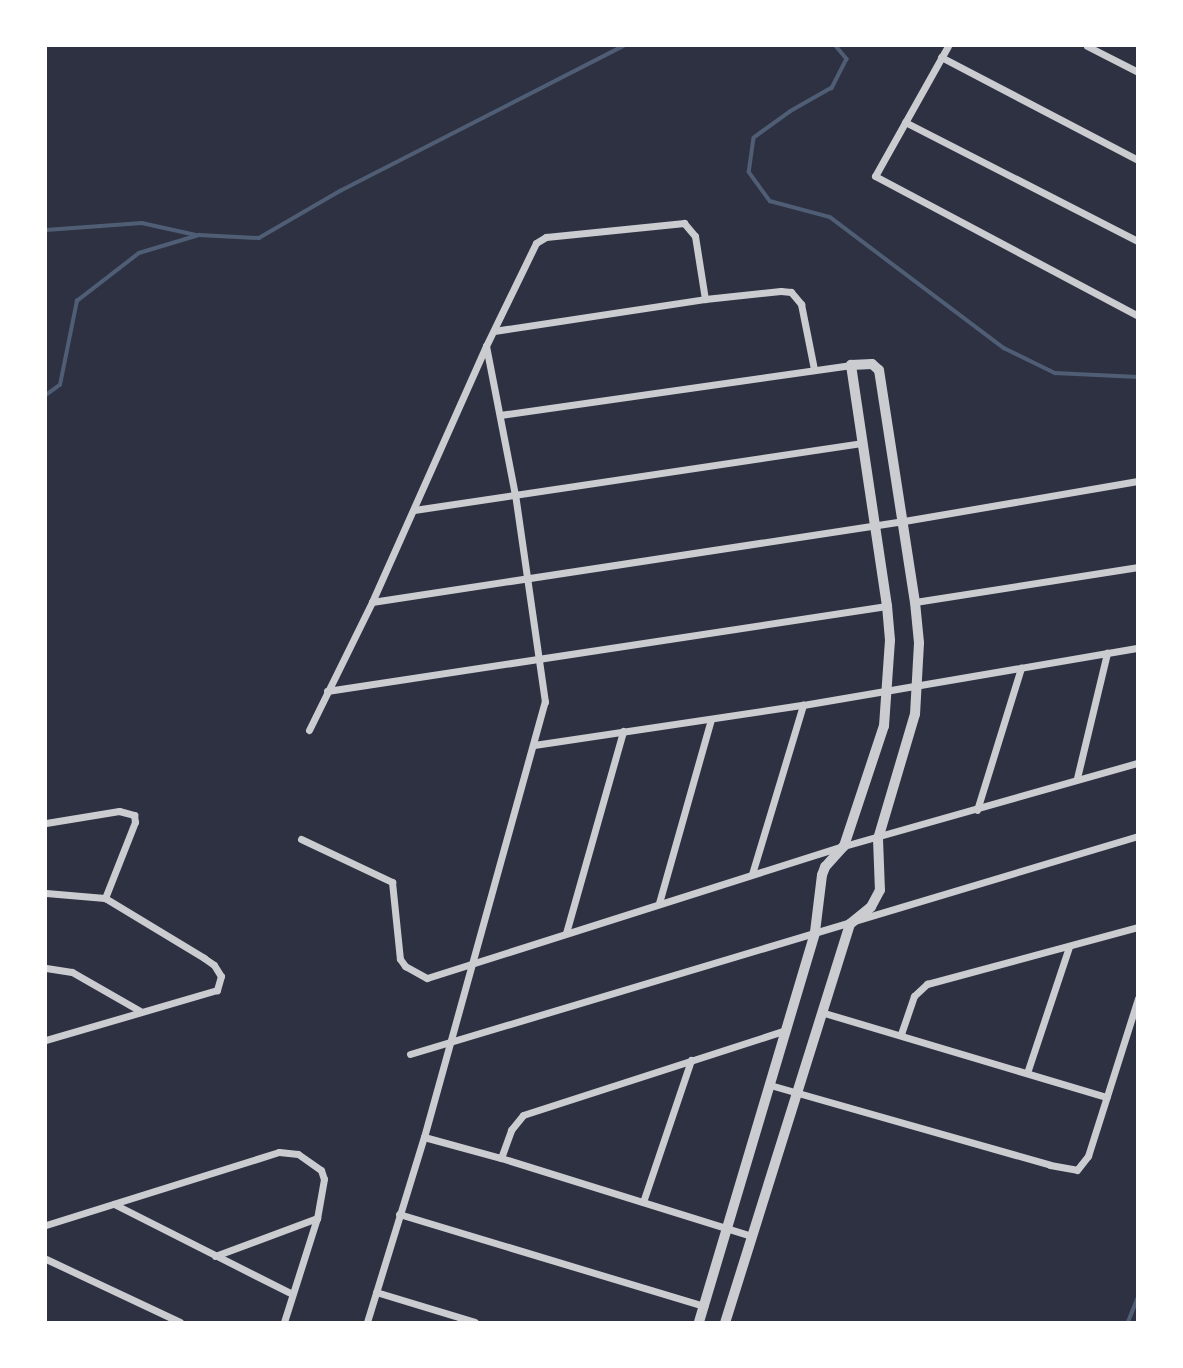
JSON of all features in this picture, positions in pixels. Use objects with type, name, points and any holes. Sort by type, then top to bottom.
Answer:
[{"type":"street","points":[[948,46],[875,176],[1138,316]]},
{"type":"street","points":[[1087,46],[1138,72]]},
{"type":"street","points":[[941,57],[1138,160]]},
{"type":"street","points":[[905,121],[1138,241]]},
{"type":"street","points":[[309,730],[372,602],[533,247],[546,237],[684,223],[695,236],[705,299]]},
{"type":"street","points":[[494,331],[705,299],[791,292],[801,304],[814,369]]},
{"type":"street","points":[[367,1322],[424,1137],[544,710],[541,658],[515,495],[486,346]]},
{"type":"street","points":[[500,415],[814,369],[872,364],[879,370],[915,602],[918,686],[912,727],[878,839],[880,890],[871,907],[850,924],[725,1322]]},
{"type":"street","points":[[699,1322],[815,932],[822,875],[825,867],[844,846],[882,737],[888,690],[890,640],[851,365]]},
{"type":"street","points":[[414,510],[863,443]]},
{"type":"street","points":[[372,602],[904,521],[1138,481]]},
{"type":"street","points":[[915,602],[1138,567]]},
{"type":"street","points":[[327,691],[887,606]]},
{"type":"street","points":[[534,746],[803,705],[1138,648]]},
{"type":"street","points":[[1077,778],[1107,653]]},
{"type":"street","points":[[977,810],[1021,668]]},
{"type":"street","points":[[751,874],[803,705]]},
{"type":"street","points":[[659,903],[711,719]]},
{"type":"street","points":[[566,933],[623,731]]},
{"type":"street","points":[[301,839],[392,882],[401,959],[405,965],[428,978],[751,874],[977,810],[1077,778],[1138,763]]},
{"type":"street","points":[[46,822],[128,811],[134,815],[135,822],[105,898]]},
{"type":"street","points":[[410,1054],[1138,836]]},
{"type":"street","points":[[46,893],[105,898],[214,965],[221,976],[217,990],[46,1040]]},
{"type":"street","points":[[901,1034],[914,996],[927,984],[1138,927]]},
{"type":"street","points":[[1027,1073],[1069,947]]},
{"type":"street","points":[[46,968],[72,972],[140,1011]]},
{"type":"street","points":[[770,1085],[1071,1170],[1081,1167],[1088,1156],[1138,998]]},
{"type":"street","points":[[821,1012],[1107,1097]]},
{"type":"street","points":[[501,1158],[511,1129],[523,1115],[786,1030]]},
{"type":"street","points":[[643,1202],[691,1060]]},
{"type":"street","points":[[424,1137],[501,1158],[751,1236]]},
{"type":"street","points":[[46,1225],[279,1152],[291,1152],[310,1161],[323,1174],[317,1217],[284,1322]]},
{"type":"street","points":[[114,1205],[292,1294]]},
{"type":"street","points":[[399,1214],[704,1306]]},
{"type":"street","points":[[215,1256],[317,1217]]},
{"type":"street","points":[[46,1259],[180,1322]]},
{"type":"street","points":[[376,1292],[475,1322]]},
{"type":"street","points":[[155,1322],[160,1313]]},
{"type":"waterway","points":[[46,395],[60,385],[77,301],[139,253],[199,235],[259,238],[340,191],[623,46]]},
{"type":"waterway","points":[[836,46],[847,59],[832,88],[790,112],[754,138],[749,172],[770,201],[830,217],[1004,348],[1055,373],[1138,377]]},
{"type":"waterway","points":[[46,230],[142,223],[196,235]]},
{"type":"waterway","points":[[1128,1322],[1138,1297]]}]
